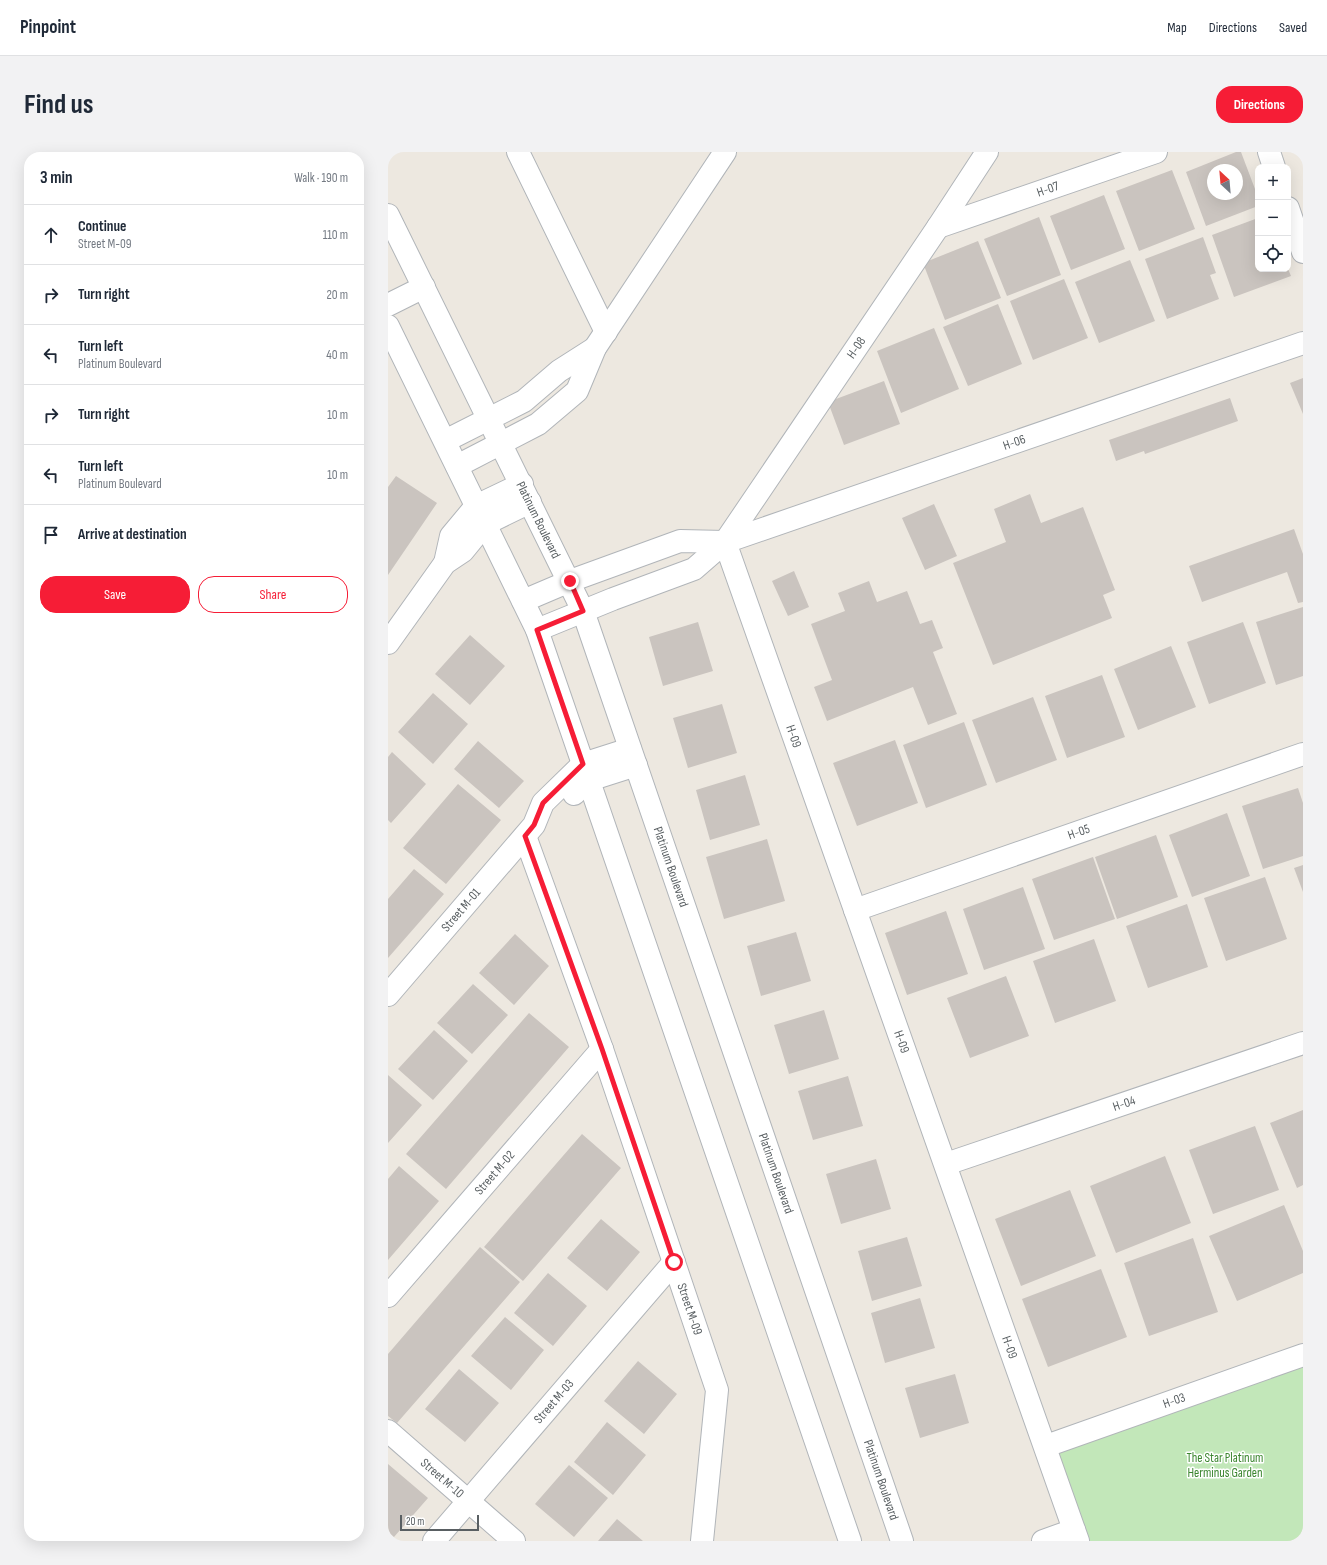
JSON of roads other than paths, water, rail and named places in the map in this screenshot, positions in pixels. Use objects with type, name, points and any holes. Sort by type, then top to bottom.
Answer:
[{"type":"street","points":[[518,152],[601,340]]},
{"type":"street","points":[[457,466],[538,424],[577,391],[601,340],[725,152]]},
{"type":"street","name":"H-08","points":[[725,542],[938,227],[986,152]]},
{"type":"street","name":"H-07","points":[[938,227],[1156,152]]},
{"type":"street","points":[[1269,152],[1273,164]]},
{"type":"street","name":"Platinum Boulevard","points":[[388,215],[570,581],[583,611],[902,1541]]},
{"type":"street","points":[[1291,217],[1303,252]]},
{"type":"street","points":[[388,288],[421,281]]},
{"type":"street","points":[[388,305],[421,281]]},
{"type":"street","points":[[388,326],[537,630],[850,1541]]},
{"type":"street","points":[[445,441],[524,401],[559,371],[601,340]]},
{"type":"street","name":"H-06","points":[[725,542],[1303,343]]},
{"type":"street","points":[[388,643],[446,563],[451,536],[481,515],[526,493]]},
{"type":"street","points":[[523,601],[570,581],[680,541],[725,542]]},
{"type":"street","points":[[537,630],[694,569],[725,542]]},
{"type":"street","name":"H-09","points":[[725,542],[1046,1446],[1076,1536]]},
{"type":"street","name":"H-05","points":[[856,910],[1303,754]]},
{"type":"street","points":[[586,772],[633,757]]},
{"type":"street","name":"Street M-01","points":[[388,995],[529,830],[543,803],[586,772]]},
{"type":"street","name":"Street M-09","points":[[529,830],[717,1390],[702,1541]]},
{"type":"street","name":"H-04","points":[[946,1164],[1303,1043]]},
{"type":"street","name":"Street M-02","points":[[388,1296],[602,1049]]},
{"type":"street","name":"Street M-03","points":[[434,1541],[674,1262]]},
{"type":"street","name":"H-03","points":[[1046,1446],[1303,1356]]},
{"type":"street","name":"Street M-10","points":[[388,1431],[514,1541]]},
{"type":"street","points":[[1043,1541],[1076,1536]]},
{"type":"park label","name":"The Star Platinum Herminus Garden","points":[[1225,1466]]}]
